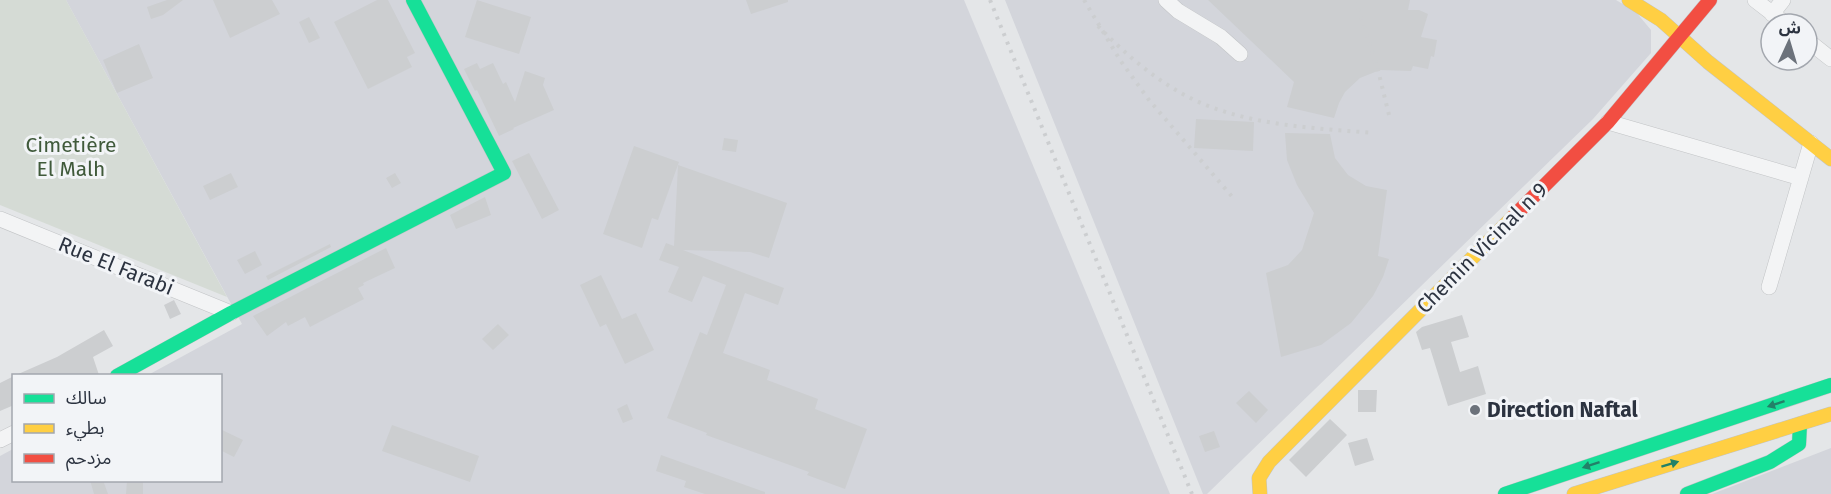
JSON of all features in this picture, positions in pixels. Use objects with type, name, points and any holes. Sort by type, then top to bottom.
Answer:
[{"type":"main road","points":[[119,374],[231,313],[504,173],[413,0]]},
{"type":"main road","points":[[1629,0],[1661,20],[1708,62],[1831,159]]},
{"type":"main road","name":"Chemin Vicinal n 9","points":[[1260,494],[1259,478],[1269,462],[1608,122],[1710,0]]},
{"type":"main road","points":[[1505,494],[1831,385]]},
{"type":"main road","points":[[1574,494],[1831,414]]},
{"type":"main road","points":[[1687,494],[1770,462],[1799,444],[1800,424]]},
{"type":"street","points":[[1166,0],[1178,11],[1221,37],[1240,54]]},
{"type":"street","points":[[1755,0],[1770,12]]},
{"type":"street","points":[[1774,12],[1783,0]]},
{"type":"street","points":[[1819,50],[1831,59]]},
{"type":"street","points":[[1608,122],[1801,178]]},
{"type":"street","points":[[1769,286],[1812,143]]},
{"type":"street","name":"Rue El Farabi","points":[[0,219],[231,313]]},
{"type":"shaded area","points":[[66,0],[964,0],[1170,494],[0,494],[0,456],[12,450],[12,482],[222,482],[222,374],[150,374],[242,324]]},
{"type":"shaded area","points":[[1005,0],[1616,0],[1636,12],[1651,30],[1651,53],[1593,119],[1207,494],[1203,494]]},
{"type":"shaded area","points":[[1831,448],[1831,494],[1712,494]]},
{"type":"green space","name":"Cimetière El Malh","points":[[0,0],[66,0],[227,297],[0,205]]},
{"type":"building","points":[[167,0],[183,0],[163,15],[151,19],[147,7]]},
{"type":"building","points":[[213,0],[272,0],[280,14],[230,38]]},
{"type":"building","points":[[377,0],[388,0],[415,53],[407,57],[412,67],[368,89],[334,22]]},
{"type":"building","points":[[477,0],[531,17],[519,54],[465,37]]},
{"type":"building","points":[[746,0],[788,0],[788,2],[751,14]]},
{"type":"building","points":[[1208,0],[1410,0],[1408,10],[1419,10],[1428,14],[1421,37],[1437,40],[1434,57],[1431,56],[1428,69],[1413,66],[1411,71],[1380,70],[1360,78],[1345,92],[1334,118],[1287,107],[1294,82]]},
{"type":"building","points":[[309,17],[320,38],[309,43],[299,22]]},
{"type":"building","points":[[139,44],[153,78],[117,93],[103,60]]},
{"type":"building","points":[[477,63],[480,69],[493,63],[503,84],[506,82],[515,102],[525,71],[545,78],[543,85],[554,110],[499,136],[464,69]]},
{"type":"building","points":[[1196,119],[1254,122],[1253,151],[1194,148]]},
{"type":"building","points":[[1285,133],[1330,134],[1335,158],[1348,175],[1366,186],[1387,190],[1378,256],[1389,259],[1373,296],[1351,323],[1321,345],[1281,357],[1266,273],[1288,265],[1302,250],[1314,213],[1297,185],[1287,160]]},
{"type":"building","points":[[724,138],[738,140],[736,152],[722,150]]},
{"type":"building","points":[[634,146],[679,162],[658,220],[652,218],[642,248],[603,234]]},
{"type":"building","points":[[529,153],[559,210],[542,219],[512,161]]},
{"type":"building","points":[[678,165],[787,203],[769,258],[750,252],[683,250],[784,288],[778,305],[745,293],[723,353],[770,370],[767,380],[818,399],[815,409],[867,429],[845,489],[807,475],[809,472],[706,435],[707,433],[667,418],[700,332],[707,335],[726,285],[703,276],[692,302],[668,292],[679,267],[659,260],[666,243],[674,246]]},
{"type":"building","points":[[231,173],[238,187],[210,200],[203,186]]},
{"type":"building","points":[[395,173],[401,183],[392,188],[386,178]]},
{"type":"building","points":[[485,197],[491,215],[456,229],[450,215]]},
{"type":"building","points":[[330,244],[331,247],[268,280],[266,276]]},
{"type":"building","points":[[386,248],[395,268],[363,283],[364,285],[358,288],[364,299],[310,327],[305,317],[288,326],[286,322],[267,336],[253,316]]},
{"type":"building","points":[[255,251],[262,265],[245,274],[237,260]]},
{"type":"building","points":[[601,275],[622,319],[636,313],[654,350],[625,364],[606,324],[600,327],[580,285]]},
{"type":"building","points":[[174,300],[181,314],[170,319],[164,305]]},
{"type":"building","points":[[1462,315],[1469,337],[1451,342],[1460,372],[1478,366],[1486,394],[1448,406],[1430,348],[1422,350],[1416,332],[1422,327]]},
{"type":"building","points":[[498,324],[509,335],[493,350],[482,339]]},
{"type":"building","points":[[104,330],[113,346],[93,357],[99,374],[18,374],[57,357]]},
{"type":"building","points":[[12,377],[12,406],[0,411],[0,383]]},
{"type":"building","points":[[1358,390],[1377,390],[1376,412],[1358,412]]},
{"type":"building","points":[[1249,391],[1268,410],[1256,423],[1236,403]]},
{"type":"building","points":[[627,404],[633,419],[623,423],[617,409]]},
{"type":"building","points":[[1330,419],[1347,435],[1306,477],[1289,460]]},
{"type":"building","points":[[392,425],[479,456],[470,482],[382,451]]},
{"type":"building","points":[[222,430],[243,440],[234,457],[222,451]]},
{"type":"building","points":[[1214,431],[1220,447],[1205,452],[1199,436]]},
{"type":"building","points":[[1367,438],[1374,460],[1355,466],[1348,443]]},
{"type":"building","points":[[661,455],[765,492],[765,494],[705,494],[684,487],[686,481],[656,471]]},
{"type":"building","points":[[91,482],[104,482],[108,494],[94,494]]},
{"type":"building","points":[[127,482],[143,482],[143,494],[126,494]]},
{"type":"railway","points":[[990,0],[1192,494]]},
{"type":"railway","points":[[1084,0],[1120,60],[1149,100],[1235,200]]},
{"type":"railway","points":[[1355,0],[1378,70],[1389,115]]},
{"type":"railway","points":[[1098,26],[1146,69],[1173,88],[1201,103],[1242,117],[1264,121],[1373,133]]},
{"type":"traffic: fast","points":[[121,374],[231,313],[504,173],[413,0]]},
{"type":"traffic: fast","points":[[1505,494],[1831,385]]},
{"type":"traffic: fast","points":[[1687,494],[1770,462],[1799,444],[1800,424]]},
{"type":"traffic: slow","points":[[1629,0],[1661,20],[1708,62],[1831,159]]},
{"type":"traffic: slow","points":[[1260,494],[1259,478],[1269,462],[1514,216]]},
{"type":"traffic: slow","points":[[1574,494],[1831,414]]},
{"type":"traffic: jam","points":[[1514,216],[1608,122],[1710,0]]},
{"type":"place","name":"Direction Naftal","points":[[1475,410]]}]
